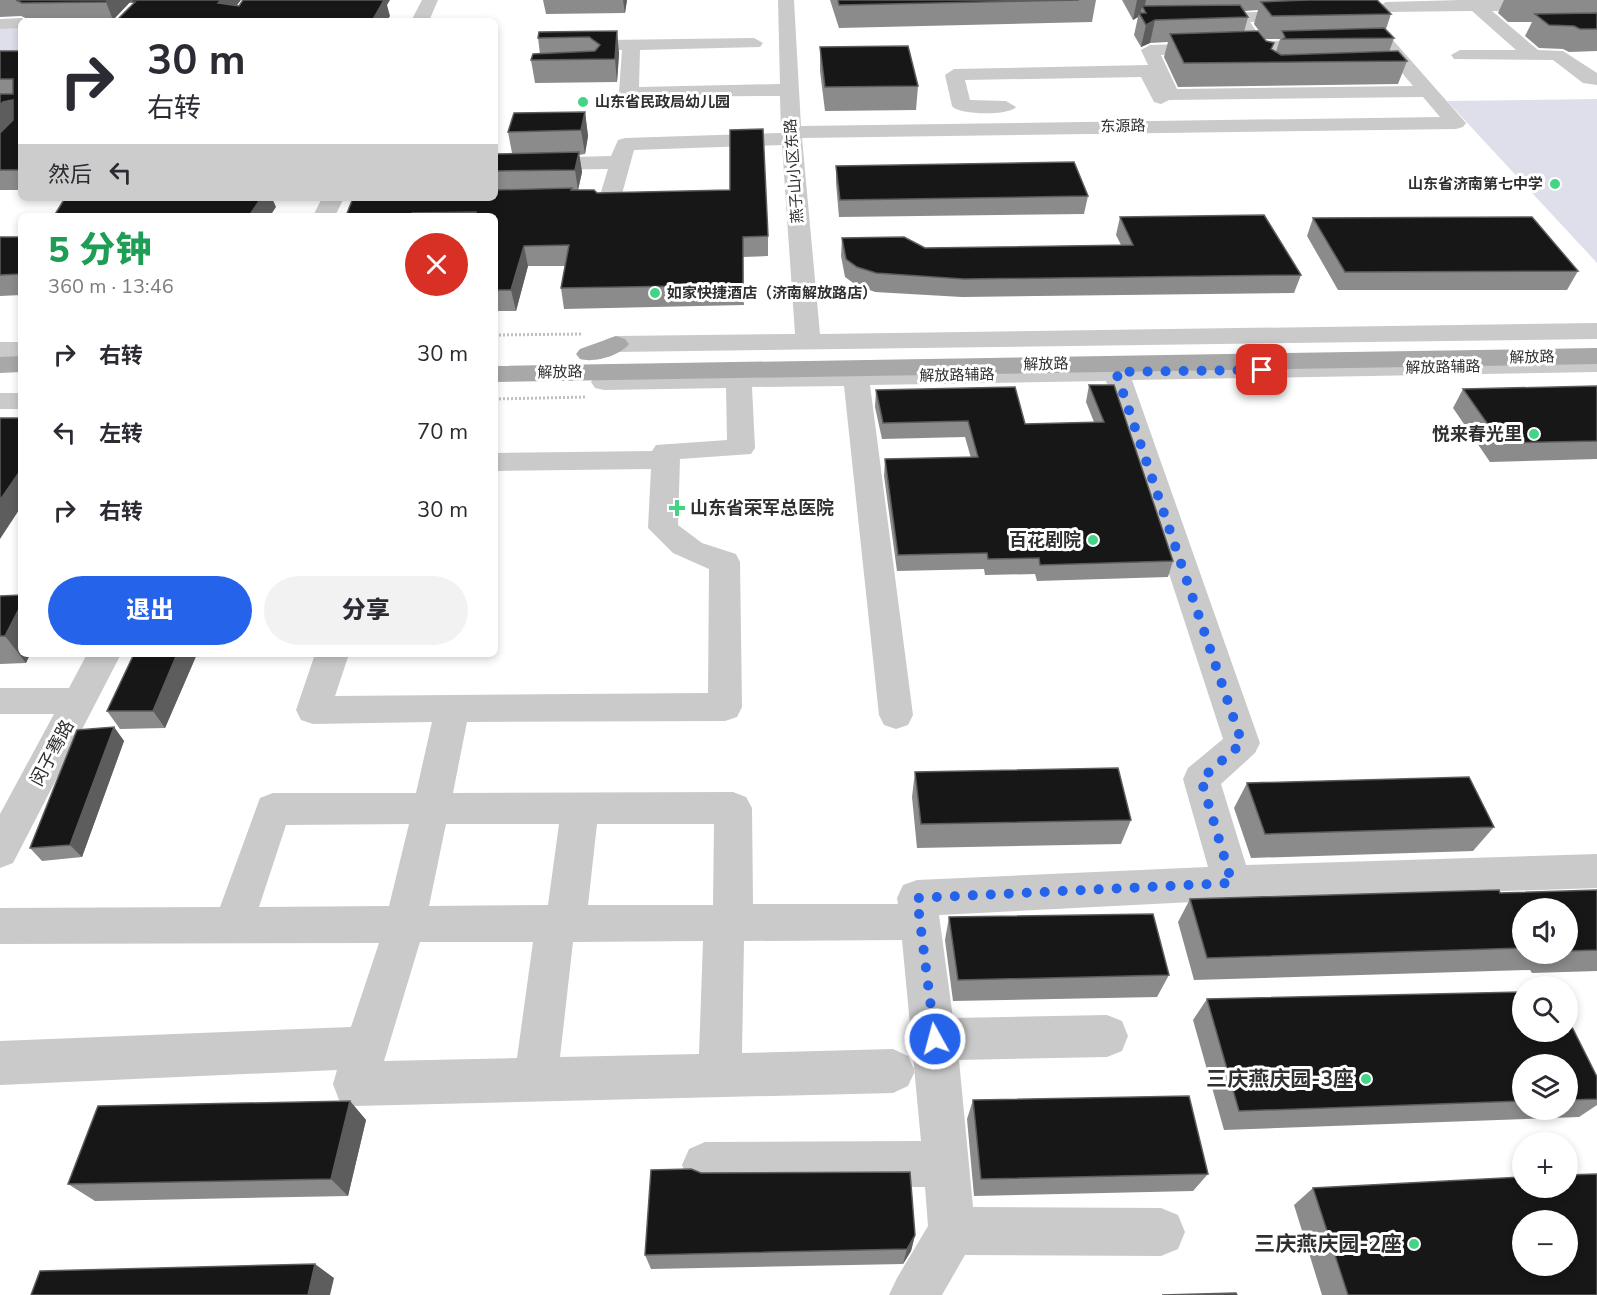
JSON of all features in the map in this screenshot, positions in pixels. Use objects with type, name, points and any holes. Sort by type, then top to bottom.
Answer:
[{"type":"main road","name":"解放路","points":[[498,374],[593,369],[1597,340]]},
{"type":"main road","points":[[593,369],[616,344]]},
{"type":"main road","name":"解放路","points":[[498,356],[593,369],[1597,356]]},
{"type":"main road","points":[[0,365],[18,364]]},
{"type":"main road","points":[[0,384],[18,383]]},
{"type":"street","points":[[421,18],[430,0]]},
{"type":"street","points":[[427,18],[436,0]]},
{"type":"street","name":"燕子山小区东路","points":[[786,0],[791,130],[808,342]]},
{"type":"street","points":[[1237,0],[1257,45],[1310,123]]},
{"type":"street","points":[[1386,7],[1473,3],[1591,5]]},
{"type":"street","points":[[1473,3],[1533,55]]},
{"type":"street","points":[[1219,21],[1316,15]]},
{"type":"street","points":[[0,24],[18,24]]},
{"type":"street","points":[[1477,27],[1527,29]]},
{"type":"street","points":[[596,45],[754,43]]},
{"type":"street","points":[[1170,102],[1150,50],[1257,45],[1386,43],[1428,91]]},
{"type":"street","points":[[631,45],[629,93],[789,90]]},
{"type":"street","points":[[1460,55],[1587,54]]},
{"type":"street","points":[[1557,55],[1590,79],[1597,79]]},
{"type":"street","points":[[609,68],[652,68]]},
{"type":"street","points":[[1385,69],[1408,68]]},
{"type":"street","points":[[1029,107],[962,106],[954,75],[1148,71],[1185,125]]},
{"type":"street","points":[[1142,106],[1290,93],[1428,91]]},
{"type":"street","name":"东源路","points":[[519,165],[625,144],[791,130],[1456,123],[1428,91]]},
{"type":"street","points":[[588,199],[609,202],[625,144]]},
{"type":"street","name":"解放路辅路","points":[[616,344],[1597,331]]},
{"type":"street","points":[[0,350],[18,350]]},
{"type":"street","name":"解放路辅路","points":[[593,369],[739,379],[1597,364]]},
{"type":"street","points":[[1116,372],[1242,743],[1201,779],[1232,883]]},
{"type":"street","points":[[856,377],[896,715]]},
{"type":"street","points":[[331,657],[313,710],[725,707],[725,562],[695,553],[681,545],[663,528],[666,451],[741,448],[739,379]]},
{"type":"street","points":[[0,401],[18,401]]},
{"type":"street","points":[[498,462],[666,460]]},
{"type":"street","name":"闵子骞路","points":[[0,851],[14,800],[80,701],[102,657]]},
{"type":"street","points":[[0,701],[80,701]]},
{"type":"street","points":[[453,708],[433,808],[405,925],[355,1084],[893,1071]]},
{"type":"street","points":[[536,1080],[580,808]]},
{"type":"street","points":[[233,925],[273,809],[733,808],[720,1076]]},
{"type":"street","points":[[914,1295],[951,1231],[935,1039],[917,898],[1232,883],[1597,871]]},
{"type":"street","points":[[0,926],[920,922]]},
{"type":"street","points":[[935,1039],[1107,1036]]},
{"type":"street","points":[[0,1063],[366,1048]]},
{"type":"street","points":[[705,1166],[946,1164]]},
{"type":"street","points":[[951,1231],[1161,1232]]},
{"type":"shaded area","points":[[0,28],[18,28],[18,64],[0,64]]},
{"type":"shaded area","name":"山东省济南第七中学","points":[[1597,99],[1597,263],[1447,101]]},
{"type":"building","points":[[16,0],[108,0],[106,2],[22,3]]},
{"type":"building","points":[[133,0],[221,0],[218,3],[239,6],[243,0],[384,0],[374,18],[119,18],[135,2],[131,2]]},
{"type":"building","points":[[838,0],[1079,0],[839,5]]},
{"type":"building","points":[[1377,0],[1391,14],[1272,16],[1261,2]]},
{"type":"building","points":[[1240,5],[1248,17],[1155,20],[1146,25],[1139,13],[1146,13],[1142,6]]},
{"type":"building","points":[[1597,13],[1597,29],[1549,25],[1535,14]]},
{"type":"building","points":[[1384,28],[1394,38],[1283,39],[1285,37],[1282,31]]},
{"type":"building","points":[[617,31],[615,59],[531,60],[533,54],[595,51],[600,45],[589,37],[538,38],[539,32]]},
{"type":"building","points":[[1258,31],[1266,41],[1274,43],[1271,49],[1281,55],[1398,51],[1407,61],[1184,63],[1170,34]]},
{"type":"building","points":[[908,46],[918,86],[825,87],[820,47]]},
{"type":"building","points":[[0,51],[18,51],[18,170],[0,170],[0,133],[13,120],[13,100],[0,105],[0,94],[13,94],[13,79],[0,79]]},
{"type":"building","points":[[585,112],[581,130],[508,132],[514,113]]},
{"type":"building","points":[[763,129],[768,236],[743,237],[743,285],[561,288],[569,245],[524,246],[511,290],[498,290],[498,213],[347,213],[352,201],[498,201],[498,190],[572,188],[571,190],[594,190],[597,193],[730,190],[730,130]]},
{"type":"building","points":[[579,152],[575,170],[498,171],[498,154]]},
{"type":"building","points":[[1074,162],[1088,196],[840,200],[836,166]]},
{"type":"building","points":[[63,201],[259,201],[251,213],[56,213]]},
{"type":"building","points":[[1264,215],[1301,275],[964,279],[876,273],[857,267],[846,259],[842,238],[904,237],[925,248],[1133,245],[1120,217]]},
{"type":"building","points":[[1532,217],[1578,271],[1345,272],[1313,218]]},
{"type":"building","points":[[0,237],[18,237],[18,274],[0,275]]},
{"type":"building","points":[[1089,385],[1114,385],[1173,561],[1040,565],[1039,558],[988,559],[987,553],[898,555],[885,459],[978,457],[968,421],[883,423],[876,390],[1015,387],[1025,424],[1104,422]]},
{"type":"building","points":[[1597,386],[1597,441],[1501,443],[1463,389]]},
{"type":"building","points":[[0,418],[18,418],[18,474],[0,500]]},
{"type":"building","points":[[18,595],[18,611],[5,636],[0,636],[0,596]]},
{"type":"building","points":[[133,657],[176,657],[153,711],[107,711]]},
{"type":"building","points":[[114,727],[70,845],[30,848],[77,730]]},
{"type":"building","points":[[1118,768],[1131,820],[921,824],[915,772]]},
{"type":"building","points":[[1469,777],[1494,827],[1265,834],[1247,783]]},
{"type":"building","points":[[1499,890],[1500,893],[1597,890],[1597,950],[1578,951],[1578,898],[1512,898],[1512,948],[1207,958],[1190,899]]},
{"type":"building","points":[[1153,914],[1169,975],[958,980],[949,917]]},
{"type":"building","name":"三庆燕庆园-3座","points":[[1512,992],[1512,1042],[1578,1042],[1578,1039],[1597,1077],[1597,1099],[1578,1100],[1578,1054],[1512,1054],[1512,1101],[1239,1111],[1207,999]]},
{"type":"building","points":[[1189,1096],[1208,1174],[981,1179],[973,1100]]},
{"type":"building","points":[[350,1101],[331,1179],[68,1184],[98,1106]]},
{"type":"building","points":[[691,1169],[701,1173],[910,1172],[915,1235],[907,1249],[645,1255],[651,1170]]},
{"type":"building","name":"三庆燕庆园-2座","points":[[1597,1174],[1597,1295],[1348,1295],[1313,1188],[1512,1178],[1512,1198],[1578,1198],[1578,1175]]},
{"type":"building","points":[[315,1264],[308,1295],[31,1295],[40,1271]]},
{"type":"building","points":[[1236,1293],[1237,1295],[1162,1295]]},
{"type":"place","name":"山东省民政局幼儿园","points":[[583,102]]},
{"type":"place","name":"山东省济南第七中学","points":[[1555,184]]},
{"type":"place","name":"如家快捷酒店（济南解放路店）","points":[[655,293]]},
{"type":"place","name":"悦来春光里","points":[[1534,434]]},
{"type":"place","name":"山东省荣军总医院","points":[[677,508]]},
{"type":"place","name":"百花剧院","points":[[1093,540]]},
{"type":"place","name":"三庆燕庆园-3座","points":[[1366,1079]]},
{"type":"place","name":"三庆燕庆园-2座","points":[[1414,1244]]},
{"type":"route","points":[[935,1039],[917,898],[1232,883],[1201,779],[1242,743],[1116,372],[1262,370]]}]
